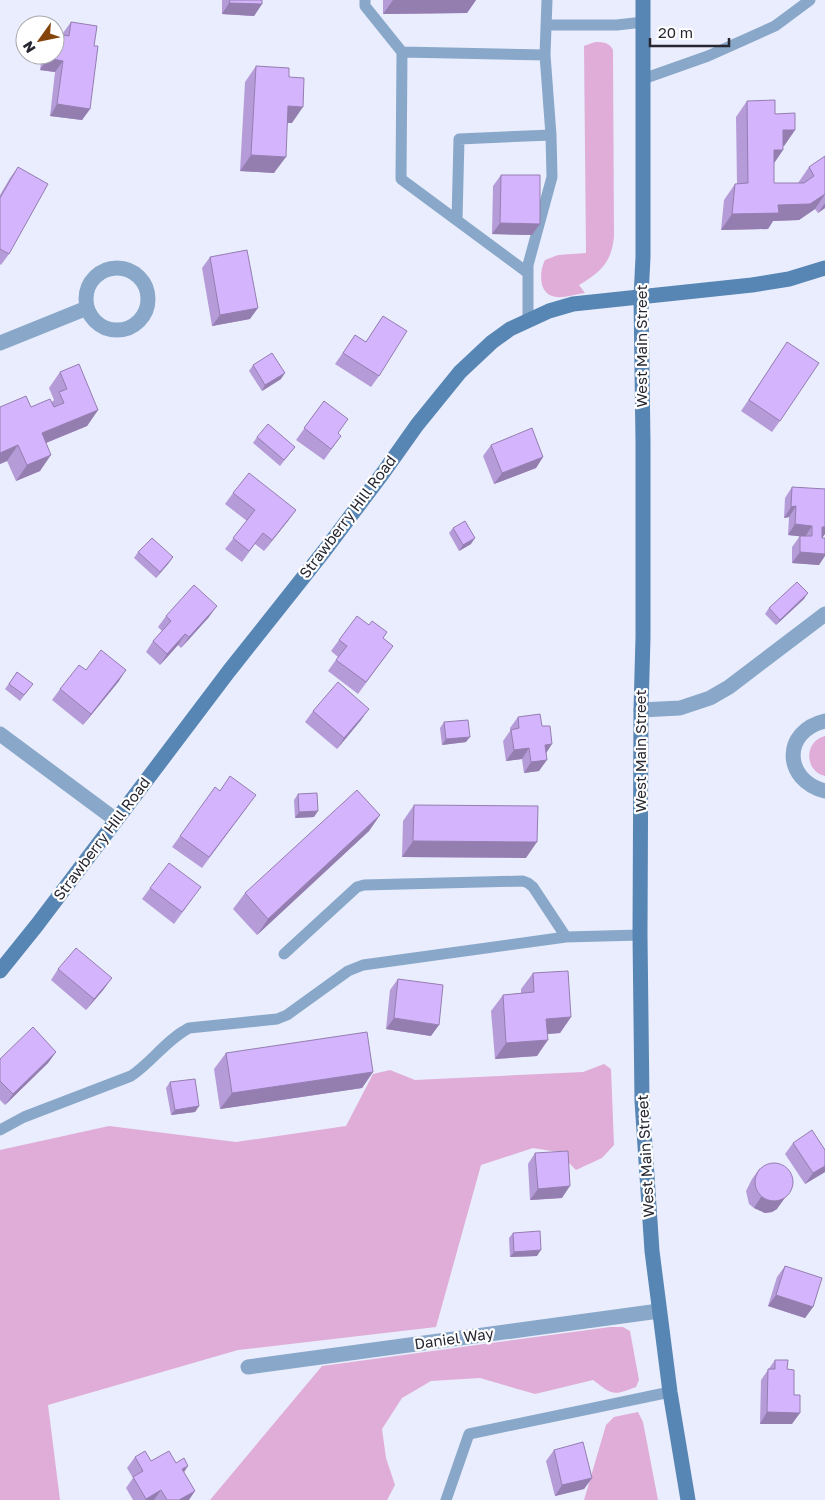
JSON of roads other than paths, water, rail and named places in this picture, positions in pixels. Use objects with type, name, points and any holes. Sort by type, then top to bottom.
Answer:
[{"type":"main road","name":"West Main Street","points":[[643,0],[643,257],[641,297],[643,637],[640,935],[644,1142],[652,1251],[659,1311],[688,1500]]},
{"type":"main road","name":"Strawberry Hill Road","points":[[0,971],[383,473],[416,425],[460,372],[492,342],[510,329],[528,320],[548,311],[573,304],[752,286],[789,279],[825,268]]},
{"type":"street","points":[[109,269],[124,269],[136,275],[142,280],[147,293],[147,307],[144,313],[136,323],[124,329],[111,330],[104,327],[94,320],[87,308],[85,301],[88,287],[96,275],[109,269]]},
{"type":"street","points":[[0,343],[87,308]]},
{"type":"street","points":[[641,710],[680,708],[710,698],[729,687],[825,614]]},
{"type":"street","points":[[825,721],[815,723],[805,730],[797,740],[793,751],[797,773],[814,788],[825,791]]},
{"type":"street","points":[[0,734],[116,820]]},
{"type":"street","name":"Daniel Way","points":[[248,1367],[659,1311]]},
{"type":"lane","points":[[365,0],[365,6],[402,52],[401,180],[528,273]]},
{"type":"lane","points":[[528,320],[528,265],[552,177],[545,55],[547,0]]},
{"type":"lane","points":[[642,79],[708,56],[774,26],[810,0]]},
{"type":"lane","points":[[546,25],[616,25],[642,22]]},
{"type":"lane","points":[[402,52],[545,55]]},
{"type":"lane","points":[[457,220],[459,139],[551,135]]},
{"type":"lane","points":[[284,954],[357,887],[364,884],[528,882],[566,937]]},
{"type":"lane","points":[[0,1130],[24,1117],[131,1076],[143,1068],[177,1034],[188,1028],[277,1019],[287,1015],[348,971],[363,965],[566,937],[640,935]]},
{"type":"lane","points":[[446,1500],[469,1434],[670,1392]]}]
